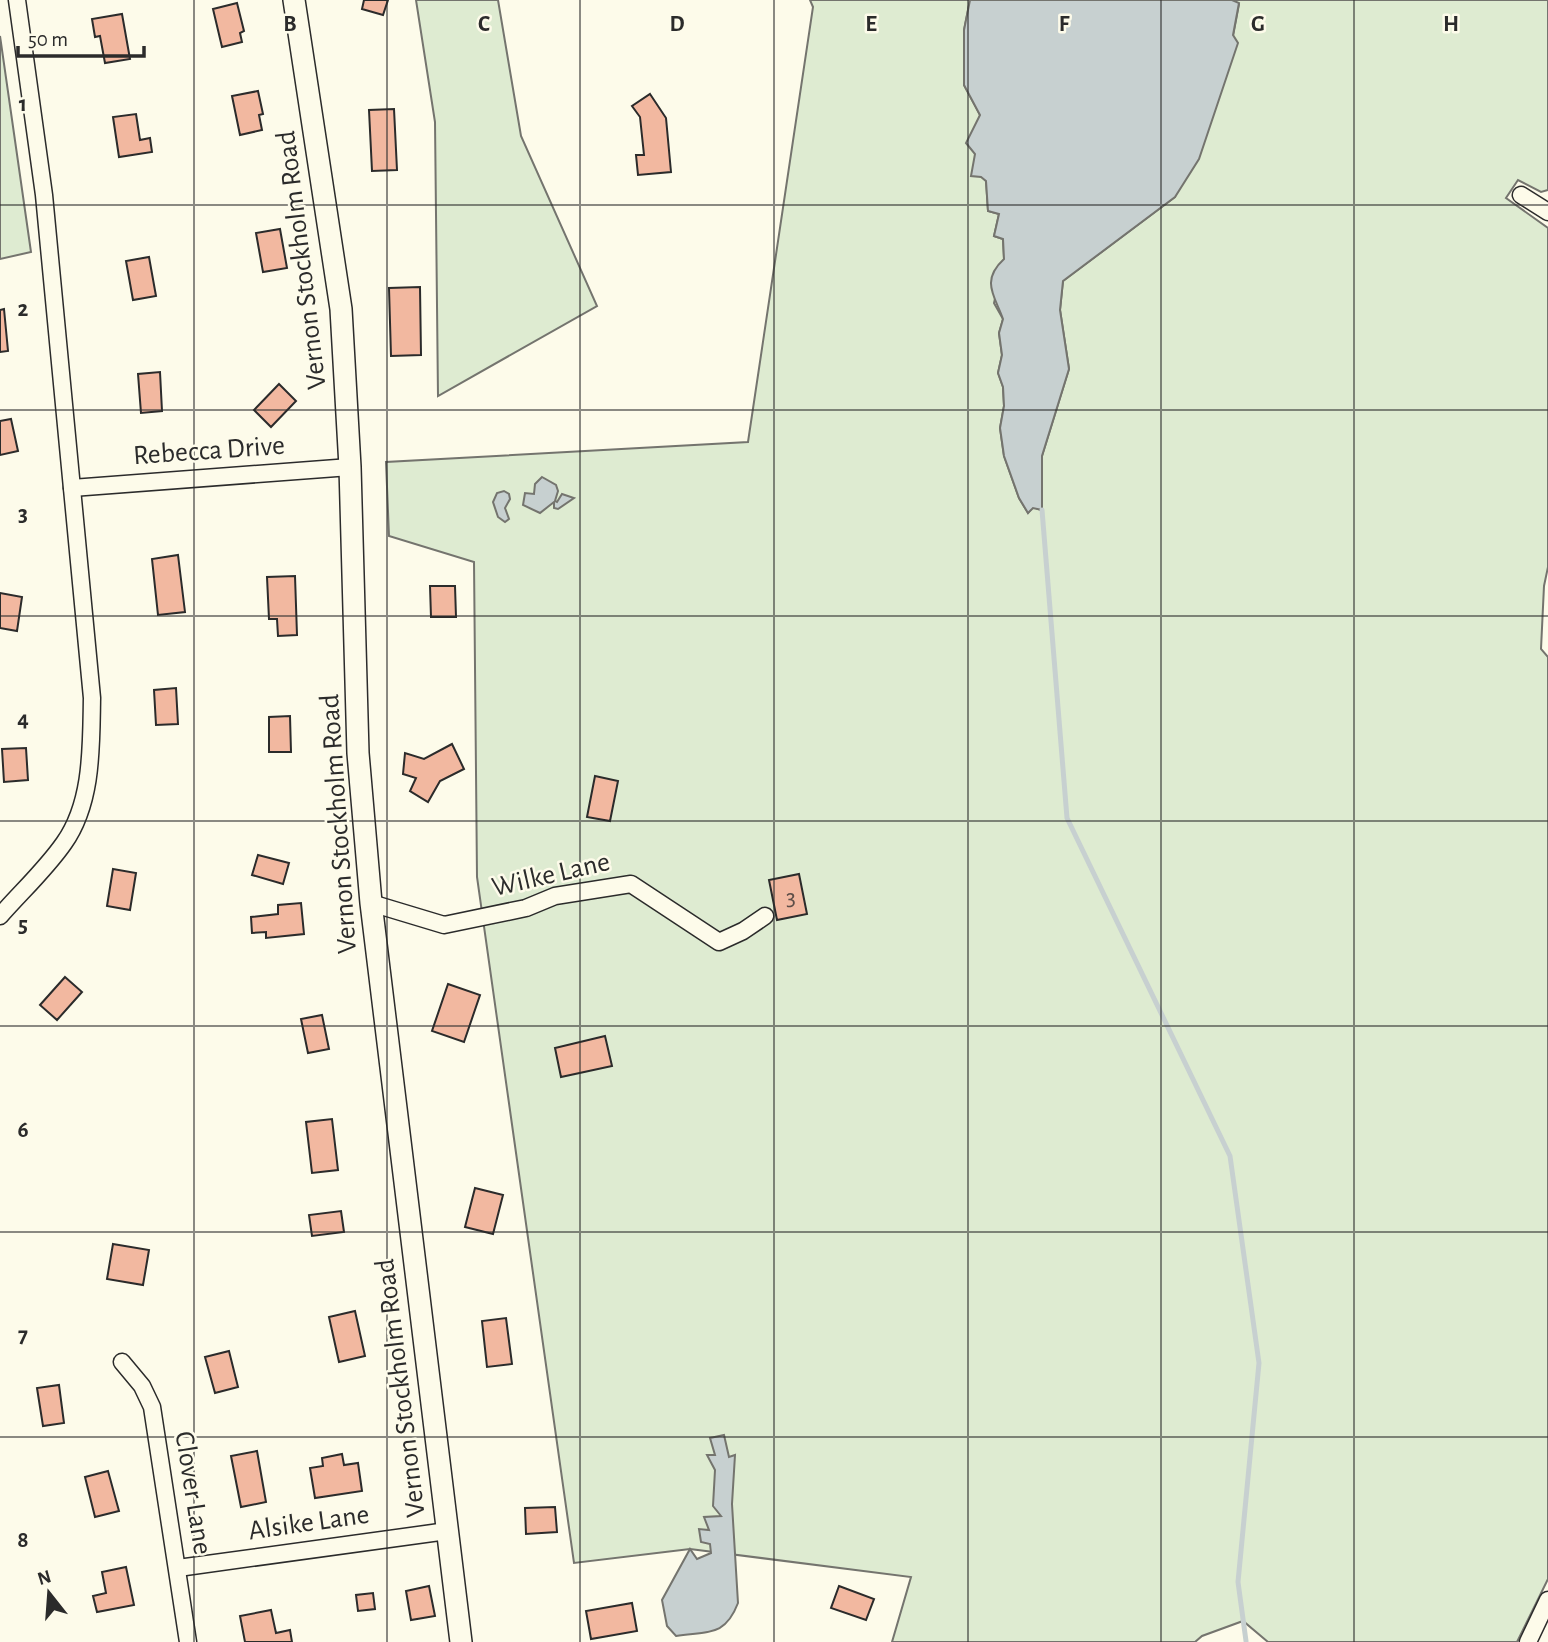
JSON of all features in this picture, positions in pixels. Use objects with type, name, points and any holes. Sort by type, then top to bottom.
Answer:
[{"type":"main road","name":"Vernon Stockholm Road","points":[[294,0],[341,309],[350,467],[358,753],[371,902],[461,1642]]},
{"type":"street","points":[[0,916],[65,842],[80,808],[90,766],[92,698],[44,195],[17,0]]},
{"type":"street","points":[[1521,195],[1548,212]]},
{"type":"street","name":"Rebecca Drive","points":[[72,488],[350,467]]},
{"type":"street","name":"Wilke Lane","points":[[371,902],[444,925],[526,908],[555,896],[631,884],[719,942],[743,931],[765,916]]},
{"type":"street","name":"Clover Lane","points":[[122,1362],[142,1386],[152,1407],[188,1642]]},
{"type":"street","name":"Alsike Lane","points":[[178,1568],[447,1531]]},
{"type":"street","points":[[1528,1642],[1548,1601]]},
{"type":"green space","points":[[416,0],[498,0],[521,136],[597,306],[438,396],[435,122]]},
{"type":"green space","points":[[810,0],[970,0],[964,30],[964,85],[980,115],[975,154],[982,177],[986,181],[988,211],[999,214],[994,236],[1003,239],[1004,259],[994,303],[1003,319],[999,333],[1002,355],[998,373],[1003,387],[1004,406],[1000,428],[1004,456],[1019,498],[1028,513],[1033,507],[1041,510],[1042,456],[1069,369],[1060,310],[1063,281],[1175,197],[1233,36],[1239,4],[1232,0],[1548,0],[1548,190],[1541,192],[1518,180],[1506,198],[1548,228],[1548,567],[1544,586],[1541,649],[1548,657],[1548,1579],[1517,1642],[1268,1642],[1243,1621],[1202,1636],[1195,1642],[892,1642],[911,1577],[690,1549],[574,1563],[477,877],[474,562],[389,536],[386,462],[748,442],[813,7]]},
{"type":"green space","points":[[0,36],[31,252],[0,259]]},
{"type":"shaded area","points":[[970,0],[1232,0],[1239,3],[1233,35],[1238,43],[1199,159],[1175,197],[1063,281],[1060,310],[1069,369],[1042,456],[1042,510],[1033,508],[1028,513],[1019,498],[1004,456],[1000,428],[1004,406],[1003,387],[998,373],[1002,355],[999,333],[1003,319],[993,296],[991,282],[993,274],[1004,259],[1003,239],[994,236],[999,214],[988,211],[986,181],[981,177],[971,176],[975,154],[966,143],[980,115],[964,85],[964,30]]},
{"type":"shaded area","points":[[542,477],[556,485],[558,491],[555,501],[557,502],[562,494],[574,498],[558,509],[554,508],[554,502],[540,513],[523,505],[525,493],[534,494],[535,484]]},
{"type":"shaded area","points":[[504,491],[509,494],[510,499],[505,508],[509,519],[505,522],[498,517],[493,502],[497,493]]},
{"type":"shaded area","points":[[724,1435],[729,1457],[735,1455],[732,1504],[738,1603],[733,1614],[721,1627],[676,1636],[667,1626],[662,1600],[690,1549],[697,1559],[711,1553],[710,1544],[701,1542],[699,1529],[709,1530],[704,1517],[721,1516],[713,1506],[715,1470],[707,1455],[715,1455],[710,1438]]},
{"type":"building","points":[[364,0],[388,0],[383,15],[362,9]]},
{"type":"building","points":[[237,3],[244,31],[240,33],[242,42],[222,47],[213,9]]},
{"type":"building","points":[[122,14],[130,59],[105,63],[100,36],[95,37],[92,19]]},
{"type":"building","points":[[258,91],[263,114],[259,115],[262,130],[240,135],[232,96]]},
{"type":"building","points":[[650,94],[666,118],[671,172],[638,175],[636,155],[644,155],[640,117],[632,106]]},
{"type":"building","points":[[394,109],[397,170],[372,171],[369,110]]},
{"type":"building","points":[[136,114],[140,140],[150,138],[152,152],[119,157],[113,117]]},
{"type":"building","points":[[280,229],[287,268],[263,272],[256,233]]},
{"type":"building","points":[[149,257],[156,296],[133,300],[126,261]]},
{"type":"building","points":[[420,287],[421,355],[391,356],[389,288]]},
{"type":"building","points":[[4,309],[8,351],[0,352],[0,310]]},
{"type":"building","points":[[160,372],[162,411],[141,413],[138,374]]},
{"type":"building","points":[[279,384],[296,401],[271,427],[254,410]]},
{"type":"building","points":[[11,419],[18,451],[0,455],[0,421]]},
{"type":"building","points":[[178,555],[185,612],[158,615],[152,559]]},
{"type":"building","points":[[295,576],[297,635],[278,636],[277,619],[269,619],[267,577]]},
{"type":"building","points":[[430,586],[455,586],[456,617],[431,617]]},
{"type":"building","points":[[0,593],[22,597],[17,631],[0,628]]},
{"type":"building","points":[[176,688],[178,724],[156,725],[154,690]]},
{"type":"building","points":[[290,716],[291,752],[269,752],[269,717]]},
{"type":"building","points":[[452,744],[464,769],[440,781],[428,802],[410,791],[416,778],[403,774],[405,753],[424,759]]},
{"type":"building","points":[[26,748],[28,780],[4,782],[2,749]]},
{"type":"building","points":[[595,776],[618,781],[610,821],[587,817]]},
{"type":"building","points":[[258,855],[289,863],[283,884],[252,875]]},
{"type":"building","points":[[113,869],[136,873],[130,910],[107,906]]},
{"type":"building","points":[[799,874],[807,914],[777,920],[769,880]]},
{"type":"building","points":[[301,903],[304,934],[266,938],[266,932],[252,933],[251,917],[278,914],[278,905]]},
{"type":"building","points":[[65,977],[82,992],[57,1020],[40,1005]]},
{"type":"building","points":[[448,984],[480,995],[464,1042],[432,1031]]},
{"type":"building","points":[[322,1015],[329,1049],[308,1053],[301,1019]]},
{"type":"building","points":[[605,1036],[612,1066],[561,1077],[555,1048]]},
{"type":"building","points":[[332,1119],[338,1170],[312,1173],[306,1122]]},
{"type":"building","points":[[475,1188],[503,1195],[493,1234],[465,1227]]},
{"type":"building","points":[[341,1211],[344,1232],[312,1236],[309,1215]]},
{"type":"building","points":[[113,1244],[149,1250],[143,1285],[107,1279]]},
{"type":"building","points":[[355,1311],[365,1356],[339,1362],[329,1317]]},
{"type":"building","points":[[506,1318],[512,1364],[487,1367],[482,1321]]},
{"type":"building","points":[[229,1351],[238,1387],[215,1393],[205,1357]]},
{"type":"building","points":[[59,1385],[64,1423],[43,1426],[37,1388]]},
{"type":"building","points":[[257,1451],[266,1502],[241,1507],[231,1456]]},
{"type":"building","points":[[342,1454],[344,1465],[358,1463],[362,1491],[315,1498],[310,1468],[323,1466],[322,1458]]},
{"type":"building","points":[[108,1471],[119,1511],[95,1517],[85,1477]]},
{"type":"building","points":[[555,1507],[557,1532],[526,1534],[525,1508]]},
{"type":"building","points":[[126,1567],[134,1605],[97,1612],[93,1596],[106,1593],[102,1572]]},
{"type":"building","points":[[429,1586],[435,1616],[411,1620],[406,1591]]},
{"type":"building","points":[[839,1586],[874,1599],[866,1620],[831,1608]]},
{"type":"building","points":[[373,1593],[375,1609],[358,1611],[356,1595]]},
{"type":"building","points":[[632,1603],[637,1631],[591,1639],[586,1611]]},
{"type":"building","points":[[271,1610],[276,1633],[290,1630],[292,1642],[245,1642],[240,1616]]},
{"type":"waterway","points":[[1042,510],[1067,818],[1230,1156],[1259,1363],[1238,1582],[1246,1641]]}]
